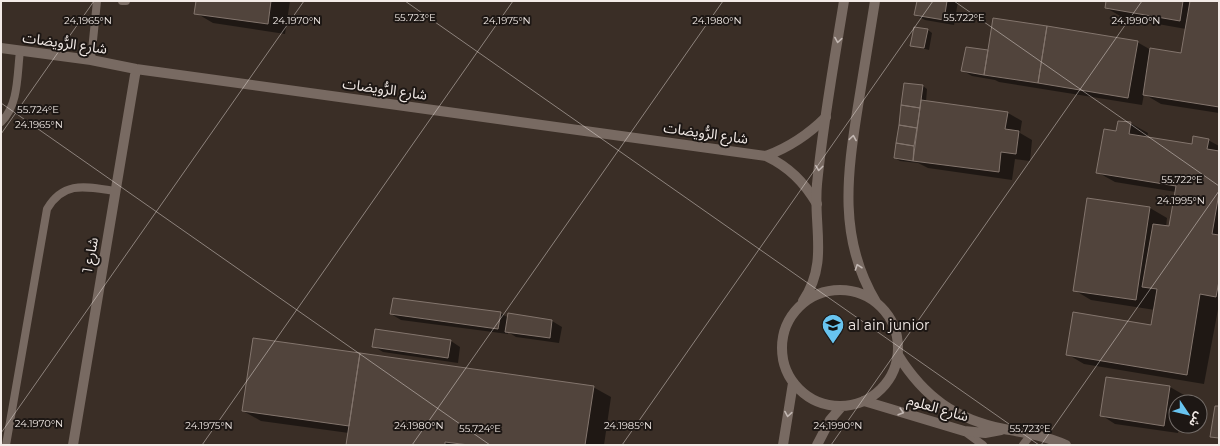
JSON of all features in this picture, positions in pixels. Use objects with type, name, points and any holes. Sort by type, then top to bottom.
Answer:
[{"type":"street","points":[[799,307],[813,297],[834,291],[845,290],[861,294],[876,302],[886,312],[894,325],[898,340],[898,355],[894,369],[887,382],[876,393],[864,401],[842,406],[818,402],[804,394],[793,382],[786,368],[782,352],[783,335],[789,320],[799,307],[814,280],[818,265],[817,186],[844,1]]},
{"type":"street","points":[[874,1],[850,161],[848,197],[853,250],[858,268],[876,302]]},
{"type":"street","name":"شارع الرُّويضات","points":[[1,48],[91,60],[136,69],[766,156],[790,170],[810,192],[817,204]]},
{"type":"street","name":"شارع 1","points":[[72,445],[136,69]]},
{"type":"street","points":[[766,156],[793,144],[805,136],[826,117]]},
{"type":"street","name":"شارع العلوم","points":[[898,355],[910,374],[925,390],[942,404],[962,416],[983,424],[1032,433],[1066,445]]},
{"type":"street","points":[[783,445],[793,382]]},
{"type":"street","name":"شارع العلوم","points":[[864,401],[964,431],[985,433],[1005,429]]},
{"type":"street","points":[[817,445],[830,420],[842,406]]},
{"type":"lane","points":[[91,60],[97,1]]},
{"type":"lane","points":[[1,122],[9,115],[12,105],[20,51]]},
{"type":"lane","points":[[6,445],[47,208],[58,195],[74,187],[115,191]]},
{"type":"lane","points":[[964,431],[983,445]]},
{"type":"lane","points":[[1023,445],[1032,433]]},
{"type":"building","points":[[196,1],[271,1],[268,24],[194,14]]},
{"type":"building","points":[[917,1],[947,1],[944,20],[914,15]]},
{"type":"building","points":[[1106,1],[1183,1],[1180,21],[1105,8]]},
{"type":"building","points":[[1190,1],[1219,1],[1219,107],[1143,95],[1150,48],[1181,53]]},
{"type":"building","points":[[993,18],[1047,26],[1038,83],[984,75]]},
{"type":"building","points":[[1047,26],[1138,41],[1128,98],[1038,83]]},
{"type":"building","points":[[914,27],[928,29],[924,48],[910,46]]},
{"type":"building","points":[[966,47],[988,50],[984,75],[961,71]]},
{"type":"building","points":[[904,83],[923,85],[920,108],[901,105]]},
{"type":"building","points":[[921,100],[1008,112],[1005,129],[1019,131],[1016,154],[1001,152],[999,172],[913,161]]},
{"type":"building","points":[[901,105],[920,108],[917,128],[899,125]]},
{"type":"building","points":[[1118,121],[1131,122],[1129,134],[1192,144],[1193,136],[1209,139],[1207,149],[1219,151],[1219,193],[1212,234],[1219,235],[1219,281],[1216,297],[1200,294],[1187,375],[1066,355],[1073,312],[1151,325],[1157,289],[1142,287],[1153,224],[1169,226],[1176,186],[1096,173],[1104,129],[1116,131]]},
{"type":"building","points":[[899,125],[917,128],[914,146],[896,143]]},
{"type":"building","points":[[896,143],[914,146],[913,161],[894,158]]},
{"type":"building","points":[[1087,198],[1150,207],[1136,300],[1073,291]]},
{"type":"building","points":[[393,298],[501,312],[498,329],[390,314]]},
{"type":"building","points":[[508,313],[552,320],[550,338],[505,332]]},
{"type":"building","points":[[375,329],[451,340],[448,358],[372,347]]},
{"type":"building","points":[[253,338],[360,353],[349,426],[242,411]]},
{"type":"building","points":[[360,353],[594,386],[585,445],[469,445],[445,442],[445,445],[346,445]]},
{"type":"building","points":[[1106,377],[1170,386],[1164,426],[1100,416]]},
{"type":"building","points":[[1215,406],[1219,406],[1219,438],[1210,437]]},
{"type":"place","name":"al ain junior","points":[[833,344]]}]
